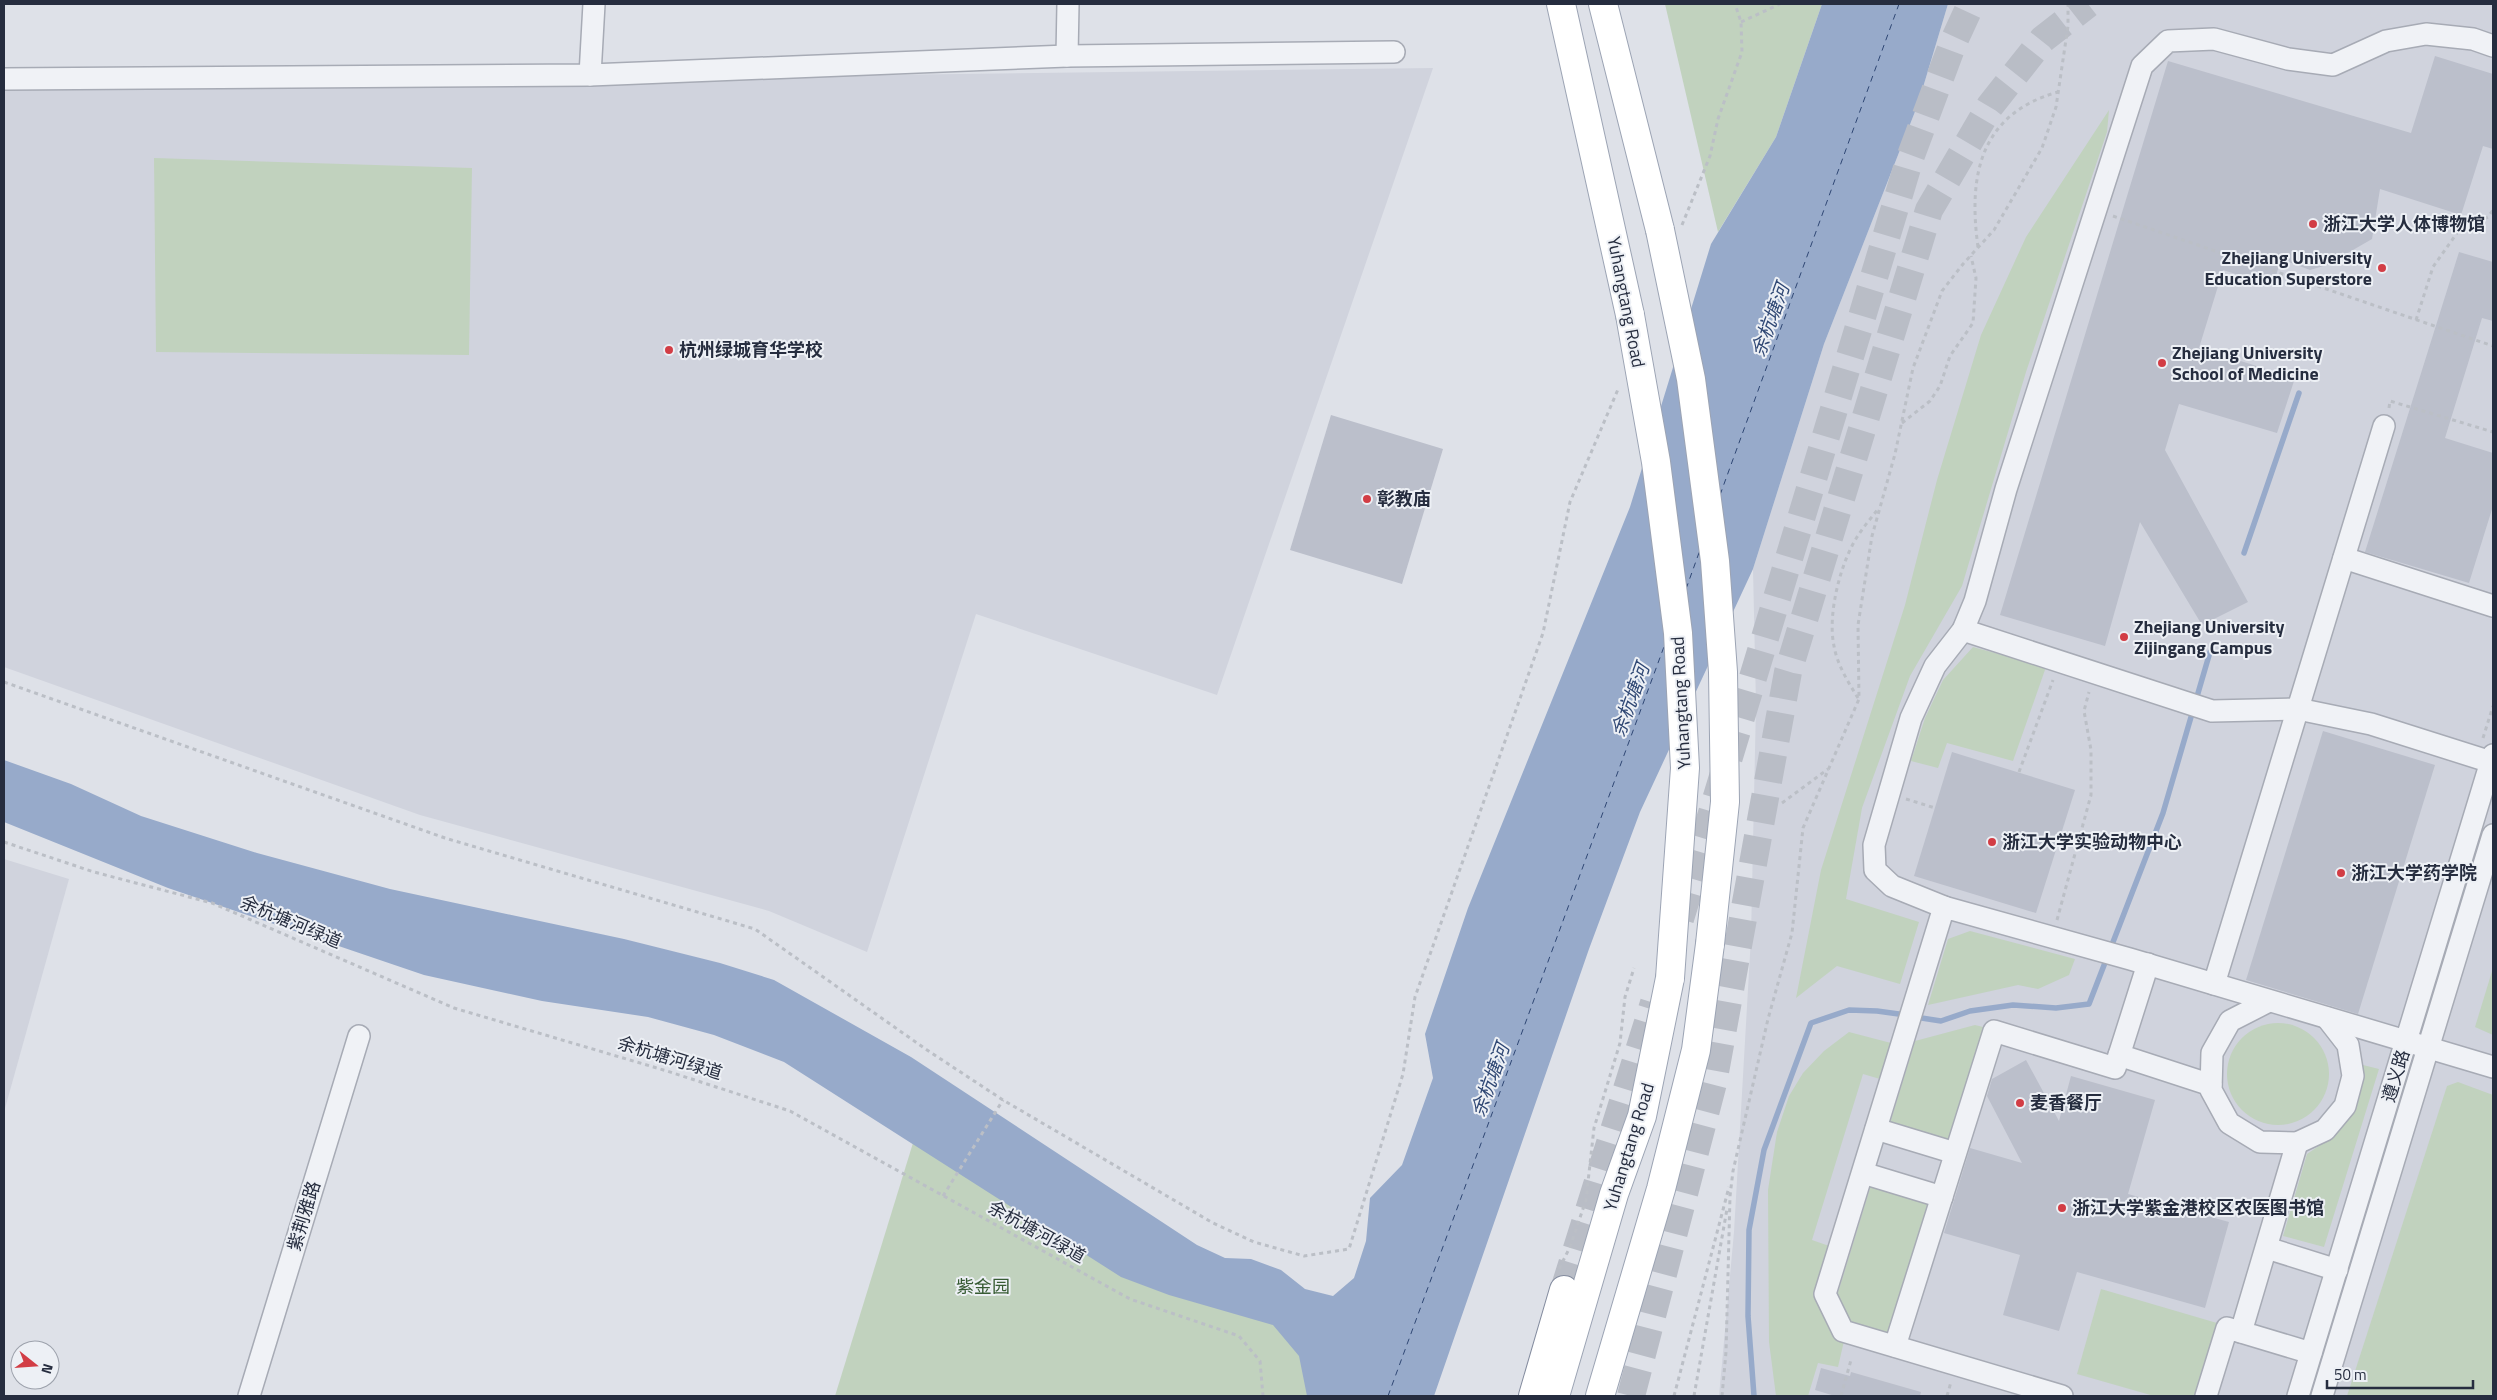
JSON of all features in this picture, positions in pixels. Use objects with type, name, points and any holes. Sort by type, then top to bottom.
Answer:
[{"type":"main road","name":"Yuhangtang Road","points":[[1555,1396],[1614,1194],[1642,1116],[1670,978],[1685,768],[1678,633],[1656,462],[1630,315],[1561,4]]},
{"type":"main road","points":[[1600,1396],[1661,1189],[1693,1060],[1710,944],[1725,802],[1722,672],[1715,561],[1670,229],[1603,4]]},
{"type":"main road","points":[[1533,1396],[1561,1281]]},
{"type":"street","points":[[590,75],[594,4]]},
{"type":"street","points":[[1067,56],[1068,4]]},
{"type":"street","points":[[2493,46],[2473,40],[2426,34],[2386,40],[2333,66],[2288,59],[2214,39],[2168,41],[2142,66],[2006,489],[1975,602],[1963,630],[1935,666],[1911,718],[1874,845],[1875,870],[1892,886],[1944,907],[2407,1040],[2493,1067]]},
{"type":"street","points":[[4,79],[590,75],[1067,56],[1394,52]]},
{"type":"street","points":[[2214,984],[2384,426]]},
{"type":"street","points":[[2344,558],[2493,606]]},
{"type":"street","points":[[1963,630],[2212,711],[2298,709],[2371,724],[2492,759]]},
{"type":"street","name":"遵义路","points":[[2298,1396],[2492,759]]},
{"type":"street","name":"遵义路","points":[[2322,1396],[2493,835]]},
{"type":"street","points":[[1944,907],[1825,1294],[1843,1331],[2062,1396]]},
{"type":"street","points":[[1895,1346],[1994,1030],[2115,1068],[2139,962]]},
{"type":"street","points":[[2270,1001],[2230,1021],[2212,1053],[2211,1090],[2229,1123],[2260,1142],[2297,1143],[2325,1130],[2345,1106],[2353,1076],[2348,1045],[2327,1018]]},
{"type":"street","name":"紫荆雅路","points":[[249,1396],[359,1036]]},
{"type":"street","points":[[2119,1055],[2211,1085]]},
{"type":"street","points":[[1876,1129],[1955,1153]]},
{"type":"street","points":[[2241,1332],[2297,1143]]},
{"type":"street","points":[[1863,1173],[1942,1197]]},
{"type":"street","points":[[2267,1248],[2337,1270]]},
{"type":"street","points":[[2206,1396],[2227,1328],[2311,1354]]},
{"type":"path","points":[[1670,229],[1710,156],[1718,119],[1742,52],[1741,22],[1735,4]]},
{"type":"path","points":[[1741,22],[1780,4]]},
{"type":"path","points":[[1674,1396],[1734,1171],[1768,1019],[1792,933],[1803,828],[1859,699],[1858,625],[1872,536],[1901,424],[1913,368],[1942,291],[1994,230],[2042,148],[2056,107],[2068,26],[2068,4]]},
{"type":"path","points":[[1978,247],[1974,219],[1975,191],[1982,156],[1988,141],[2021,108],[2058,92]]},
{"type":"path","points":[[2096,210],[2493,346]]},
{"type":"path","points":[[2416,320],[2434,267],[2457,233],[2488,218],[2493,210]]},
{"type":"path","points":[[1901,424],[1930,401],[1940,386],[1950,356],[1972,323],[1976,278],[1971,255]]},
{"type":"path","points":[[4,682],[444,838],[756,929],[927,1050],[1003,1100],[1213,1223],[1254,1242],[1304,1256],[1349,1249],[1403,1074],[1415,997],[1543,633],[1570,502],[1621,381]]},
{"type":"path","points":[[2384,426],[2390,401],[2493,432]]},
{"type":"path","points":[[1859,699],[1846,678],[1833,645],[1833,612],[1842,567],[1858,535],[1880,507]]},
{"type":"path","points":[[2019,772],[2060,661]]},
{"type":"path","points":[[2059,939],[2059,914],[2091,795],[2091,750],[2084,711],[2095,672]]},
{"type":"path","points":[[1782,803],[1828,769]]},
{"type":"path","points":[[1889,794],[1935,808]]},
{"type":"path","name":"余杭塘河绿道","points":[[4,842],[94,872],[212,903],[454,1008],[667,1071],[790,1111],[1130,1299],[1239,1336],[1260,1361],[1263,1396]]},
{"type":"path","points":[[1561,1281],[1586,1200],[1594,1128],[1620,1042],[1625,997],[1634,968]]},
{"type":"path","points":[[943,1196],[1003,1100]]},
{"type":"path","points":[[1694,1396],[1734,1171]]},
{"type":"path","points":[[1722,1396],[1726,1352],[1730,1196]]},
{"type":"path","points":[[1841,1396],[1851,1360]]},
{"type":"shaded area","name":"Zhejiang University Zijingang Campus","points":[[1948,4],[2493,4],[2493,1396],[1719,1396],[1734,1232],[1751,937],[1756,705],[1753,569],[1824,344],[1918,104]]},
{"type":"shaded area","name":"杭州绿城育华学校","points":[[1433,68],[1217,695],[976,614],[867,952],[769,911],[420,815],[4,667],[4,86]]},
{"type":"shaded area","points":[[4,859],[69,879],[4,1112]]},
{"type":"green space","points":[[1665,4],[1822,4],[1776,137],[1718,232]]},
{"type":"green space","points":[[2109,110],[2107,132],[2026,372],[1962,586],[1910,676],[1862,808],[1846,899],[1919,922],[1900,984],[1837,966],[1796,998],[1821,870],[1905,605],[1937,480],[1981,335],[2026,237]]},
{"type":"green space","points":[[154,158],[472,168],[469,355],[156,352]]},
{"type":"green space","points":[[1973,647],[2046,667],[2013,761],[1947,743],[1938,768],[1911,761],[1925,718],[1943,680]]},
{"type":"green space","points":[[1970,931],[2075,959],[2069,975],[2038,989],[2018,985],[1928,1005],[1948,939]]},
{"type":"green space","points":[[2493,968],[2493,1035],[2475,1027]]},
{"type":"green space","points":[[2278,1023],[2297,1027],[2314,1038],[2325,1055],[2329,1074],[2325,1093],[2314,1110],[2297,1121],[2278,1125],[2259,1121],[2242,1110],[2231,1093],[2227,1074],[2231,1055],[2242,1038],[2259,1027]]},
{"type":"green space","points":[[1975,1025],[1987,1028],[1951,1141],[1890,1123],[1915,1041]]},
{"type":"green space","points":[[1849,1032],[1891,1043],[1880,1079],[1863,1074],[1812,1240],[1832,1247],[1819,1294],[1844,1341],[1838,1367],[1818,1363],[1808,1396],[1776,1396],[1769,1342],[1768,1190],[1777,1132],[1789,1096],[1803,1073],[1824,1051]]},
{"type":"green space","points":[[2359,1064],[2379,1069],[2324,1247],[2283,1236],[2307,1154],[2335,1135]]},
{"type":"green space","points":[[2458,1082],[2493,1095],[2493,1396],[2347,1396],[2447,1086]]},
{"type":"green space","name":"紫金园","points":[[917,1130],[1286,1320],[1342,1396],[835,1396]]},
{"type":"green space","points":[[1871,1185],[1932,1204],[1891,1338],[1848,1323],[1836,1299]]},
{"type":"green space","points":[[2101,1289],[2217,1323],[2195,1396],[2154,1396],[2077,1374]]},
{"type":"water","name":"余杭塘河","points":[[1822,4],[1948,4],[1918,104],[1824,344],[1753,569],[1640,812],[1589,949],[1434,1396],[1307,1396],[1299,1356],[1273,1325],[1169,1295],[1121,1277],[784,1062],[714,1035],[648,1017],[542,1001],[424,975],[168,888],[4,822],[4,760],[71,784],[141,816],[257,853],[390,889],[624,939],[720,963],[774,980],[911,1057],[1197,1245],[1225,1258],[1251,1259],[1281,1270],[1305,1289],[1333,1296],[1354,1278],[1366,1241],[1370,1198],[1402,1165],[1433,1078],[1425,1034],[1468,908],[1630,507],[1711,244],[1776,137]]},
{"type":"building","name":"Zhejiang University School of Medicine","points":[[2435,56],[2493,74],[2493,149],[2483,146],[2461,215],[2380,189],[2372,239],[2327,265],[2310,270],[2281,259],[2273,286],[2223,270],[2199,348],[2295,378],[2277,433],[2179,404],[2165,450],[2248,602],[2202,625],[2140,522],[2105,646],[2000,615],[2168,61],[2411,133]]},
{"type":"building","points":[[2459,252],[2493,262],[2493,321],[2482,318],[2445,438],[2493,453],[2493,506],[2469,583],[2365,552]]},
{"type":"building","name":"彰教庙","points":[[1331,415],[1443,449],[1402,584],[1290,550]]},
{"type":"building","name":"浙江大学药学院","points":[[2323,731],[2435,765],[2358,1014],[2246,980]]},
{"type":"building","name":"浙江大学实验动物中心","points":[[1952,752],[2075,790],[2036,913],[1914,876]]},
{"type":"building","name":"浙江大学紫金港校区农医图书馆","points":[[2026,1060],[2059,1121],[2071,1076],[2155,1100],[2128,1194],[2229,1222],[2205,1308],[2077,1272],[2059,1331],[2003,1315],[2020,1255],[1944,1233],[1970,1148],[2022,1163],[1987,1096],[1992,1079]]},
{"type":"building","points":[[1821,1368],[1850,1376],[1851,1372],[1921,1392],[1920,1396],[1835,1396],[1815,1390]]},
{"type":"waterway","points":[[2244,553],[2299,393]]},
{"type":"waterway","points":[[1915,1017],[1941,1021],[1970,1011],[2013,1005],[2056,1008],[2089,1004],[2163,813],[2210,652]]},
{"type":"waterway","points":[[1754,1396],[1748,1316],[1749,1230],[1764,1150],[1811,1023],[1849,1010],[1906,1015]]},
{"type":"ferry route","points":[[1720,495],[1899,4]]},
{"type":"ferry route","points":[[1686,589],[1700,550]]},
{"type":"ferry route","points":[[1388,1396],[1665,644]]},
{"type":"tunnel","points":[[1680,919],[1910,158],[1953,43],[1971,4]]},
{"type":"tunnel","points":[[1631,1396],[1713,1083],[1788,672],[1929,210],[1990,106],[2043,39],[2088,4]]},
{"type":"tunnel","points":[[1564,1290],[1654,1003]]},
{"type":"place","name":"浙江大学人体博物馆","points":[[2313,224]]},
{"type":"place","name":"Zhejiang University Education Superstore","points":[[2382,268]]},
{"type":"place","name":"杭州绿城育华学校","points":[[669,350]]},
{"type":"place","name":"Zhejiang University School of Medicine","points":[[2162,363]]},
{"type":"place","name":"彰教庙","points":[[1367,499]]},
{"type":"place","name":"Zhejiang University Zijingang Campus","points":[[2124,637]]},
{"type":"place","name":"浙江大学实验动物中心","points":[[1992,842]]},
{"type":"place","name":"浙江大学药学院","points":[[2341,873]]},
{"type":"place","name":"麦香餐厅","points":[[2020,1103]]},
{"type":"place","name":"浙江大学紫金港校区农医图书馆","points":[[2062,1208]]}]
